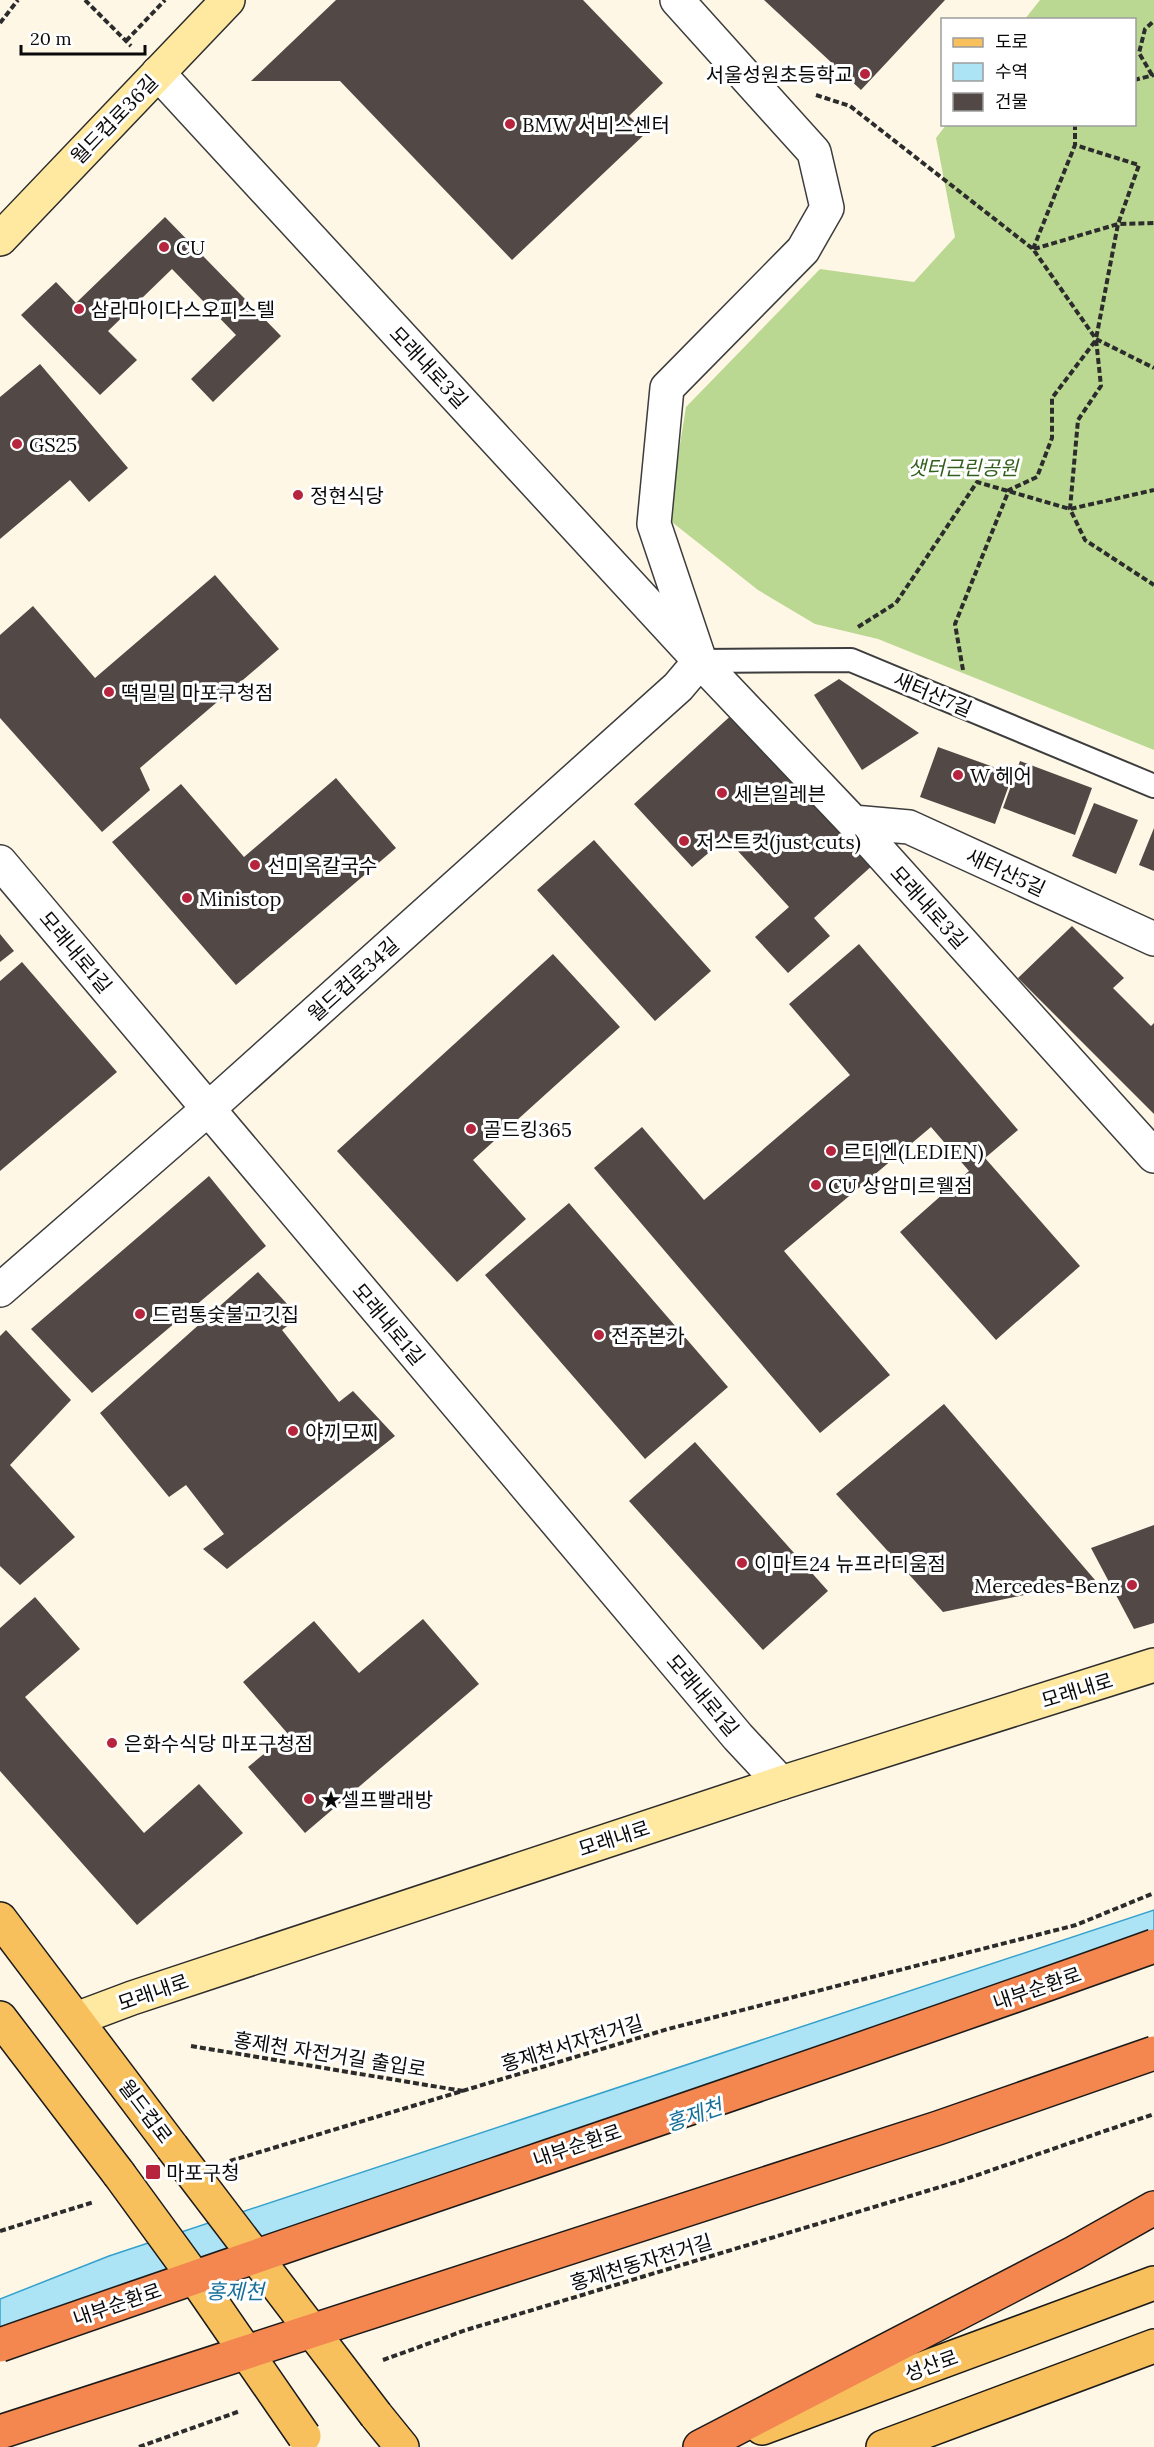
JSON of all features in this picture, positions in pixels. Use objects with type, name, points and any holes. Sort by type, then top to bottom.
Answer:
[{"type":"highway","name":"내부순환로","points":[[0,2345],[1154,1946]]},
{"type":"highway","points":[[0,2432],[938,2128],[1154,2053]]},
{"type":"highway","points":[[700,2447],[1074,2253],[1154,2208]]},
{"type":"main road","name":"월드컵로36길","points":[[0,239],[228,0]]},
{"type":"main road","name":"모래내로","points":[[76,2019],[132,1998],[781,1783],[1154,1665]]},
{"type":"main road","name":"월드컵로","points":[[0,1919],[402,2447]]},
{"type":"main road","points":[[0,2018],[197,2281],[308,2442]]},
{"type":"main road","name":"성산로","points":[[709,2447],[1154,2283]]},
{"type":"main road","points":[[883,2447],[1154,2346]]},
{"type":"street","name":"모래내로3길","points":[[677,0],[814,152],[827,208],[804,250],[667,388],[654,524],[700,661]]},
{"type":"street","name":"모래내로3길","points":[[158,73],[700,661],[853,822],[1154,1156]]},
{"type":"street","name":"월드컵로34길","points":[[0,1290],[208,1108],[678,687],[700,661]]},
{"type":"street","name":"새터산5길","points":[[853,822],[909,827],[1154,939]]},
{"type":"street","name":"모래내로1길","points":[[0,862],[738,1737],[781,1783]]},
{"type":"lane","name":"새터산7길","points":[[700,661],[851,660],[1154,786]]},
{"type":"path","points":[[0,23],[18,0]]},
{"type":"path","points":[[85,0],[158,73]]},
{"type":"path","points":[[126,41],[165,0]]},
{"type":"path","points":[[1136,79],[1153,75],[1139,53],[1145,29],[1154,21]]},
{"type":"path","points":[[808,93],[850,106],[1034,249],[1096,339],[1154,368]]},
{"type":"path","points":[[1034,249],[1075,145],[1075,126]]},
{"type":"path","points":[[1075,145],[1139,165],[1118,224],[1096,339],[1101,386],[1078,420],[1070,509],[1085,540],[1154,585]]},
{"type":"path","points":[[1034,249],[1118,224],[1154,223]]},
{"type":"path","points":[[970,709],[955,624],[1009,490],[1037,477],[1052,438],[1052,398],[1096,339]]},
{"type":"path","points":[[896,603],[977,482],[1070,509],[1154,490]]},
{"type":"path","name":"홍제천서자전거길","points":[[225,2163],[668,2029],[1076,1925],[1154,1893]]},
{"type":"path","name":"홍제천 자전거길 출입로","points":[[191,2046],[464,2091]]},
{"type":"path","name":"홍제천동자전거길","points":[[376,2362],[466,2330],[960,2181],[1154,2114]]},
{"type":"path","points":[[0,2231],[100,2200]]},
{"type":"path","points":[[139,2447],[241,2411]]},
{"type":"green space","name":"샛터근린공원","points":[[1040,0],[1154,0],[1154,750],[878,639],[815,624],[758,590],[668,519],[686,407],[820,269],[914,282],[955,237],[936,138],[945,126],[1136,126],[1136,18],[1026,18]]},
{"type":"water","name":"홍제천","points":[[1154,1910],[1154,2055],[0,2447],[0,2299],[109,2256]]},
{"type":"pier","name":"홍제천","points":[[1154,1934],[1154,2058],[12,2447],[0,2447],[0,2330]]},
{"type":"building","name":"BMW 서비스센터","points":[[336,0],[583,0],[663,83],[629,116],[646,133],[512,260],[340,81],[251,81]]},
{"type":"building","points":[[764,0],[945,0],[861,90]]},
{"type":"building","name":"삼라마이다스오피스텔","points":[[165,217],[281,336],[213,402],[191,379],[236,335],[172,269],[108,331],[137,360],[100,395],[21,315],[56,282],[76,303]]},
{"type":"building","points":[[40,364],[128,468],[89,502],[70,480],[0,539],[0,397]]},
{"type":"building","points":[[215,575],[279,649],[140,768],[150,790],[102,832],[0,718],[0,635],[33,606],[95,678]]},
{"type":"building","points":[[839,679],[919,733],[862,770],[814,695]]},
{"type":"building","points":[[736,711],[874,864],[814,918],[830,936],[788,973],[755,937],[789,907],[726,838],[692,867],[634,804]]},
{"type":"building","points":[[938,747],[1013,774],[995,824],[920,797]]},
{"type":"building","points":[[1020,761],[1092,788],[1075,835],[1003,808]]},
{"type":"building","points":[[336,778],[396,848],[236,985],[112,842],[181,784],[244,857]]},
{"type":"building","points":[[1094,803],[1138,820],[1116,874],[1072,856]]},
{"type":"building","points":[[1154,828],[1154,871],[1139,865]]},
{"type":"building","points":[[594,840],[711,971],[655,1021],[537,890]]},
{"type":"building","points":[[1072,926],[1124,978],[1113,988],[1151,1026],[1154,1023],[1154,1114],[1018,978]]},
{"type":"building","points":[[0,934],[14,951],[0,962]]},
{"type":"building","points":[[859,944],[1018,1130],[985,1158],[1080,1266],[996,1340],[900,1232],[969,1171],[931,1127],[784,1251],[890,1375],[820,1433],[594,1168],[642,1127],[704,1200],[850,1075],[789,1004]]},
{"type":"building","points":[[553,954],[620,1027],[473,1160],[526,1219],[457,1282],[337,1151]]},
{"type":"building","points":[[22,962],[117,1072],[0,1171],[0,981]]},
{"type":"building","points":[[209,1176],[266,1246],[92,1393],[31,1329]]},
{"type":"building","points":[[569,1203],[728,1387],[645,1459],[485,1275]]},
{"type":"building","points":[[258,1272],[299,1317],[282,1330],[339,1402],[353,1391],[395,1436],[227,1569],[203,1549],[224,1534],[186,1485],[169,1497],[100,1413]]},
{"type":"building","points":[[6,1330],[71,1400],[10,1465],[75,1537],[20,1585],[0,1566],[0,1336]]},
{"type":"building","points":[[944,1404],[1095,1580],[943,1612],[836,1494]]},
{"type":"building","points":[[695,1442],[828,1591],[763,1650],[629,1501]]},
{"type":"building","name":"Mercedes-Benz","points":[[1154,1525],[1154,1623],[1134,1629],[1091,1548]]},
{"type":"building","points":[[35,1597],[80,1649],[25,1697],[144,1833],[199,1784],[243,1833],[137,1925],[0,1771],[0,1628]]},
{"type":"building","points":[[423,1619],[479,1684],[305,1833],[248,1767],[288,1734],[243,1682],[314,1621],[359,1673]]},
{"type":"place","name":"서울성원초등학교","points":[[865,74]]},
{"type":"place","name":"BMW 서비스센터","points":[[510,124]]},
{"type":"place","name":"CU","points":[[164,247]]},
{"type":"place","name":"삼라마이다스오피스텔","points":[[79,309]]},
{"type":"place","name":"GS25","points":[[17,444]]},
{"type":"place","name":"정현식당","points":[[298,495]]},
{"type":"place","name":"떡밀밀 마포구청점","points":[[109,692]]},
{"type":"place","name":"W 헤어","points":[[958,775]]},
{"type":"place","name":"세븐일레븐","points":[[722,793]]},
{"type":"place","name":"저스트컷(just cuts)","points":[[684,841]]},
{"type":"place","name":"선미옥칼국수","points":[[255,865]]},
{"type":"place","name":"Ministop","points":[[187,898]]},
{"type":"place","name":"골드킹365","points":[[471,1129]]},
{"type":"place","name":"르디엔(LEDIEN)","points":[[831,1151]]},
{"type":"place","name":"CU 상암미르웰점","points":[[816,1185]]},
{"type":"place","name":"드럼통숯불고깃집","points":[[140,1314]]},
{"type":"place","name":"전주본가","points":[[599,1335]]},
{"type":"place","name":"야끼모찌","points":[[293,1431]]},
{"type":"place","name":"이마트24 뉴프라디움점","points":[[742,1563]]},
{"type":"place","name":"Mercedes-Benz","points":[[1132,1585]]},
{"type":"place","name":"은화수식당 마포구청점","points":[[112,1743]]},
{"type":"place","name":"★셀프빨래방","points":[[309,1799]]},
{"type":"place","name":"마포구청","points":[[153,2172]]}]
